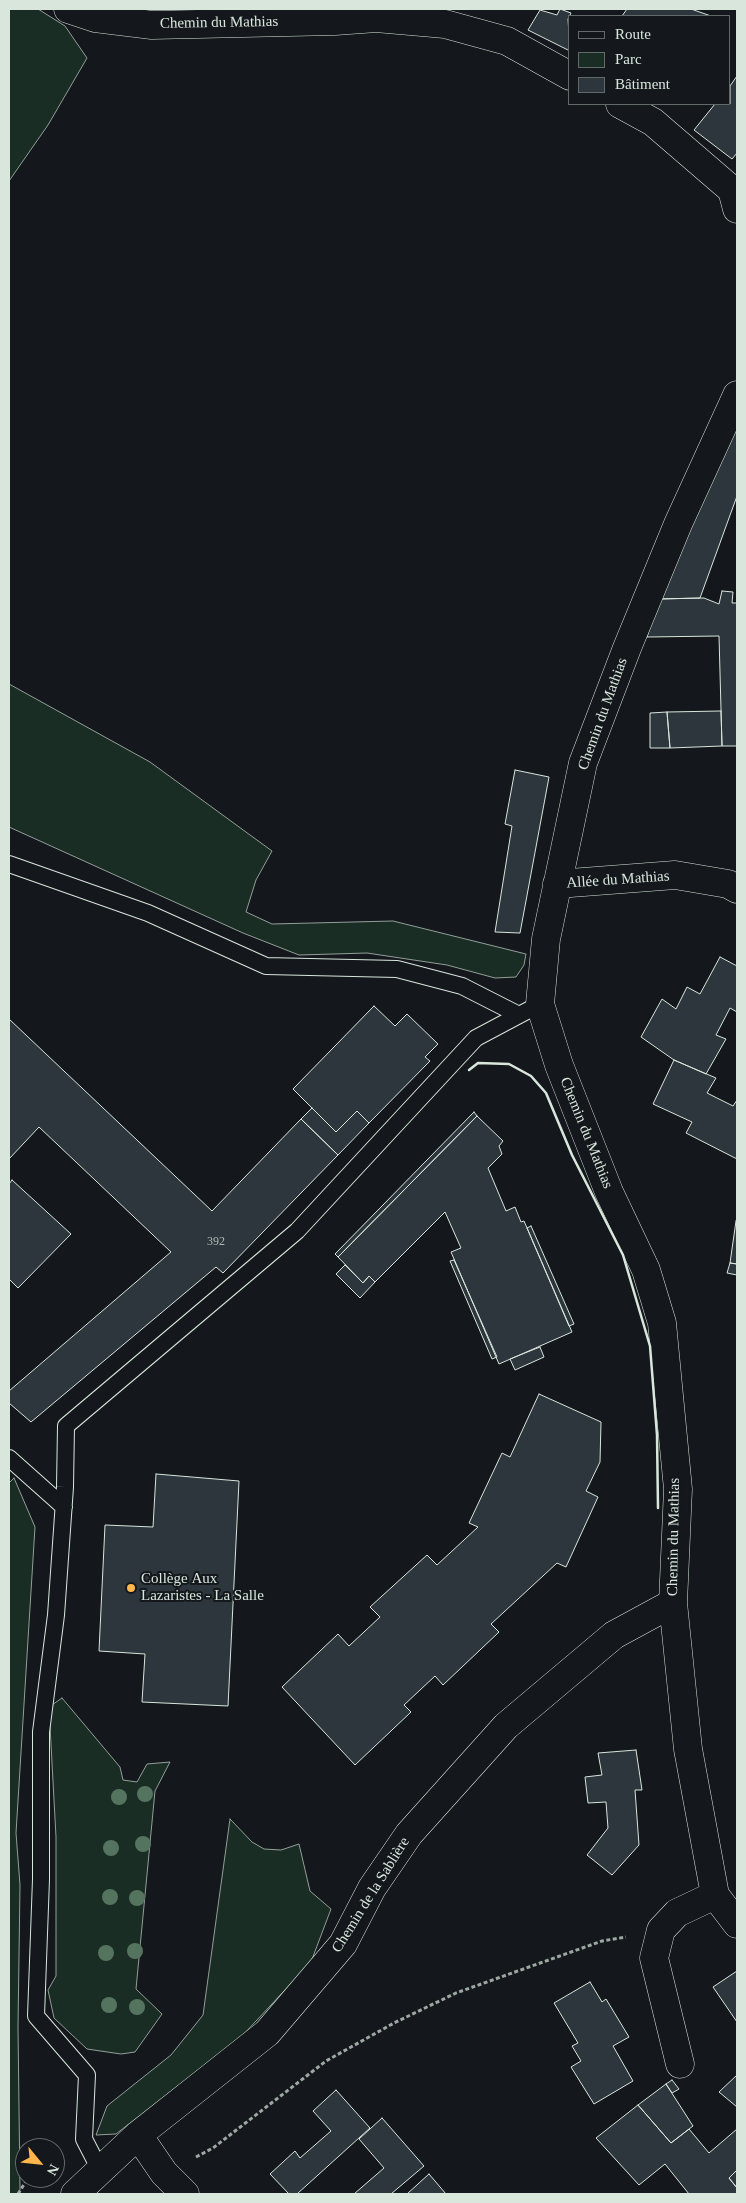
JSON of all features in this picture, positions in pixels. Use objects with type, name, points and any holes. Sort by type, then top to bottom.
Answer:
[{"type":"street","name":"Chemin du Mathias","points":[[68,9],[95,18],[152,25],[335,15],[445,24],[507,41],[568,75]]},
{"type":"street","points":[[622,105],[653,122],[732,190],[737,209]]},
{"type":"street","name":"Chemin du Mathias","points":[[737,395],[675,532],[627,648],[583,763],[530,1009],[559,1064],[609,1192],[646,1270],[662,1323],[678,1489],[673,1603],[688,1748],[715,1895],[737,1924]]},
{"type":"street","name":"Allée du Mathias","points":[[557,884],[675,876],[728,884],[737,889]]},
{"type":"street","name":"Chemin de la Sablière","points":[[75,2194],[138,2135],[267,2033],[343,1944],[372,1888],[409,1834],[506,1726],[614,1635],[673,1603]]},
{"type":"street","points":[[680,2064],[654,1958],[661,1930],[677,1913],[715,1895]]},
{"type":"street","points":[[138,2135],[164,2173],[185,2194]]},
{"type":"lane","points":[[9,864],[148,913],[266,966],[397,970],[462,986],[530,1009]]},
{"type":"lane","points":[[100,2170],[84,2139],[87,2075],[36,2016],[41,1879],[41,1732],[56,1615],[64,1508],[66,1426],[297,1231],[476,1038],[530,1009]]},
{"type":"lane","points":[[9,1458],[64,1508]]},
{"type":"path","points":[[164,2173],[213,2148],[326,2061],[456,1993],[602,1941],[661,1930]]},
{"type":"green space","points":[[9,9],[38,9],[65,26],[87,58],[48,125],[9,181]]},
{"type":"green space","points":[[9,684],[150,762],[272,851],[256,880],[246,912],[272,924],[393,921],[526,954],[524,965],[516,977],[495,978],[447,965],[367,953],[299,955],[243,933],[9,827]]},
{"type":"green space","points":[[14,1478],[35,1527],[16,1833],[20,1885],[18,2027],[19,2138],[15,2138],[15,2188],[20,2188],[18,2194],[9,2194],[9,1483]]},
{"type":"green space","points":[[62,1698],[120,1767],[123,1780],[137,1782],[147,1764],[170,1762],[155,1791],[136,1989],[162,2014],[135,2052],[121,2054],[87,2049],[54,2018],[48,1990],[56,1976],[56,1837],[49,1707]]},
{"type":"green space","points":[[230,1819],[252,1842],[264,1849],[281,1850],[299,1844],[310,1891],[331,1909],[311,1962],[243,2035],[116,2134],[96,2135],[107,2106],[171,2055],[203,2015]]},
{"type":"building","points":[[560,9],[571,13],[568,15],[568,50],[528,30],[540,10],[557,15]]},
{"type":"building","points":[[627,9],[691,9],[708,15],[623,15]]},
{"type":"building","points":[[737,76],[737,153],[732,159],[694,130],[714,105],[731,105],[731,85]]},
{"type":"building","points":[[737,427],[737,496],[700,598],[658,599]]},
{"type":"building","points":[[722,591],[733,592],[732,603],[737,603],[737,746],[722,746],[719,636],[647,637],[658,599],[704,598],[719,604]]},
{"type":"building","points":[[721,711],[722,746],[670,748],[667,712]]},
{"type":"building","points":[[667,712],[670,748],[650,748],[650,713]]},
{"type":"building","points":[[515,770],[549,777],[520,933],[495,932],[512,826],[505,824]]},
{"type":"building","points":[[720,957],[737,966],[737,1012],[730,1008],[716,1035],[726,1039],[706,1074],[674,1060],[641,1037],[662,999],[676,1009],[687,987],[700,994]]},
{"type":"building","points":[[374,1006],[395,1026],[407,1014],[438,1044],[425,1057],[430,1061],[369,1123],[357,1111],[336,1132],[293,1089]]},
{"type":"building","points":[[9,1019],[212,1211],[301,1119],[338,1155],[223,1273],[216,1267],[31,1422],[9,1403],[9,1391],[171,1252],[39,1127],[9,1159]]},
{"type":"building","points":[[674,1060],[716,1078],[707,1093],[733,1106],[737,1100],[737,1159],[686,1133],[692,1122],[653,1104]]},
{"type":"building","points":[[312,1108],[336,1132],[357,1111],[369,1123],[338,1155],[301,1119]]},
{"type":"building","points":[[474,1112],[477,1116],[338,1257],[335,1254]]},
{"type":"building","points":[[477,1116],[503,1141],[499,1146],[502,1154],[488,1168],[506,1211],[515,1207],[521,1222],[524,1221],[572,1332],[499,1364],[451,1252],[461,1248],[445,1212],[375,1282],[369,1276],[363,1283],[338,1257]]},
{"type":"building","points":[[12,1180],[71,1234],[18,1288],[9,1279],[9,1184]]},
{"type":"building","points":[[737,1222],[737,1264],[730,1263]]},
{"type":"building","points":[[531,1226],[574,1324],[569,1326],[527,1228]]},
{"type":"building","points":[[454,1260],[497,1357],[492,1359],[450,1261]]},
{"type":"building","points":[[730,1263],[737,1264],[737,1275],[727,1273]]},
{"type":"building","points":[[345,1265],[363,1283],[369,1276],[375,1282],[360,1298],[336,1274]]},
{"type":"building","points":[[540,1347],[544,1357],[515,1370],[510,1359]]},
{"type":"building","points":[[539,1394],[601,1422],[600,1462],[586,1491],[598,1497],[566,1567],[557,1563],[491,1624],[499,1632],[443,1685],[435,1676],[404,1705],[411,1712],[355,1765],[282,1687],[338,1634],[349,1646],[380,1617],[370,1607],[427,1555],[437,1565],[478,1527],[469,1523],[502,1453],[510,1457]]},
{"type":"building","points":[[156,1474],[239,1481],[228,1706],[142,1702],[145,1654],[99,1651],[105,1525],[153,1527]]},
{"type":"building","points":[[636,1750],[642,1790],[635,1790],[639,1845],[612,1875],[587,1855],[608,1828],[606,1802],[588,1803],[585,1777],[602,1775],[598,1753]]},
{"type":"building","points":[[737,1971],[737,2022],[713,1987]]},
{"type":"building","points":[[590,1982],[602,2002],[606,1999],[629,2037],[613,2046],[633,2081],[594,2104],[571,2067],[581,2061],[572,2046],[578,2043],[554,2003]]},
{"type":"building","points":[[737,2075],[737,2107],[719,2092]]},
{"type":"building","points":[[672,2080],[679,2089],[672,2093],[666,2084]]},
{"type":"building","points":[[666,2084],[693,2126],[671,2143],[638,2105]]},
{"type":"building","points":[[336,2090],[370,2128],[297,2194],[289,2194],[270,2174],[295,2151],[300,2158],[331,2131],[313,2111]]},
{"type":"building","points":[[638,2105],[671,2143],[689,2129],[709,2153],[737,2129],[737,2170],[729,2178],[737,2188],[737,2194],[689,2194],[665,2164],[639,2185],[596,2138]]},
{"type":"building","points":[[382,2118],[424,2166],[391,2194],[354,2194],[384,2168],[359,2139]]},
{"type":"building","points":[[737,2170],[737,2188],[729,2178]]},
{"type":"building","points":[[429,2174],[446,2194],[407,2194]]},
{"type":"wall","points":[[469,1070],[478,1063],[509,1064],[531,1076],[546,1093],[572,1155],[623,1255],[650,1346],[657,1435],[658,1508]]},
{"type":"place","name":"Collège Aux Lazaristes - La Salle","points":[[131,1588]]}]
